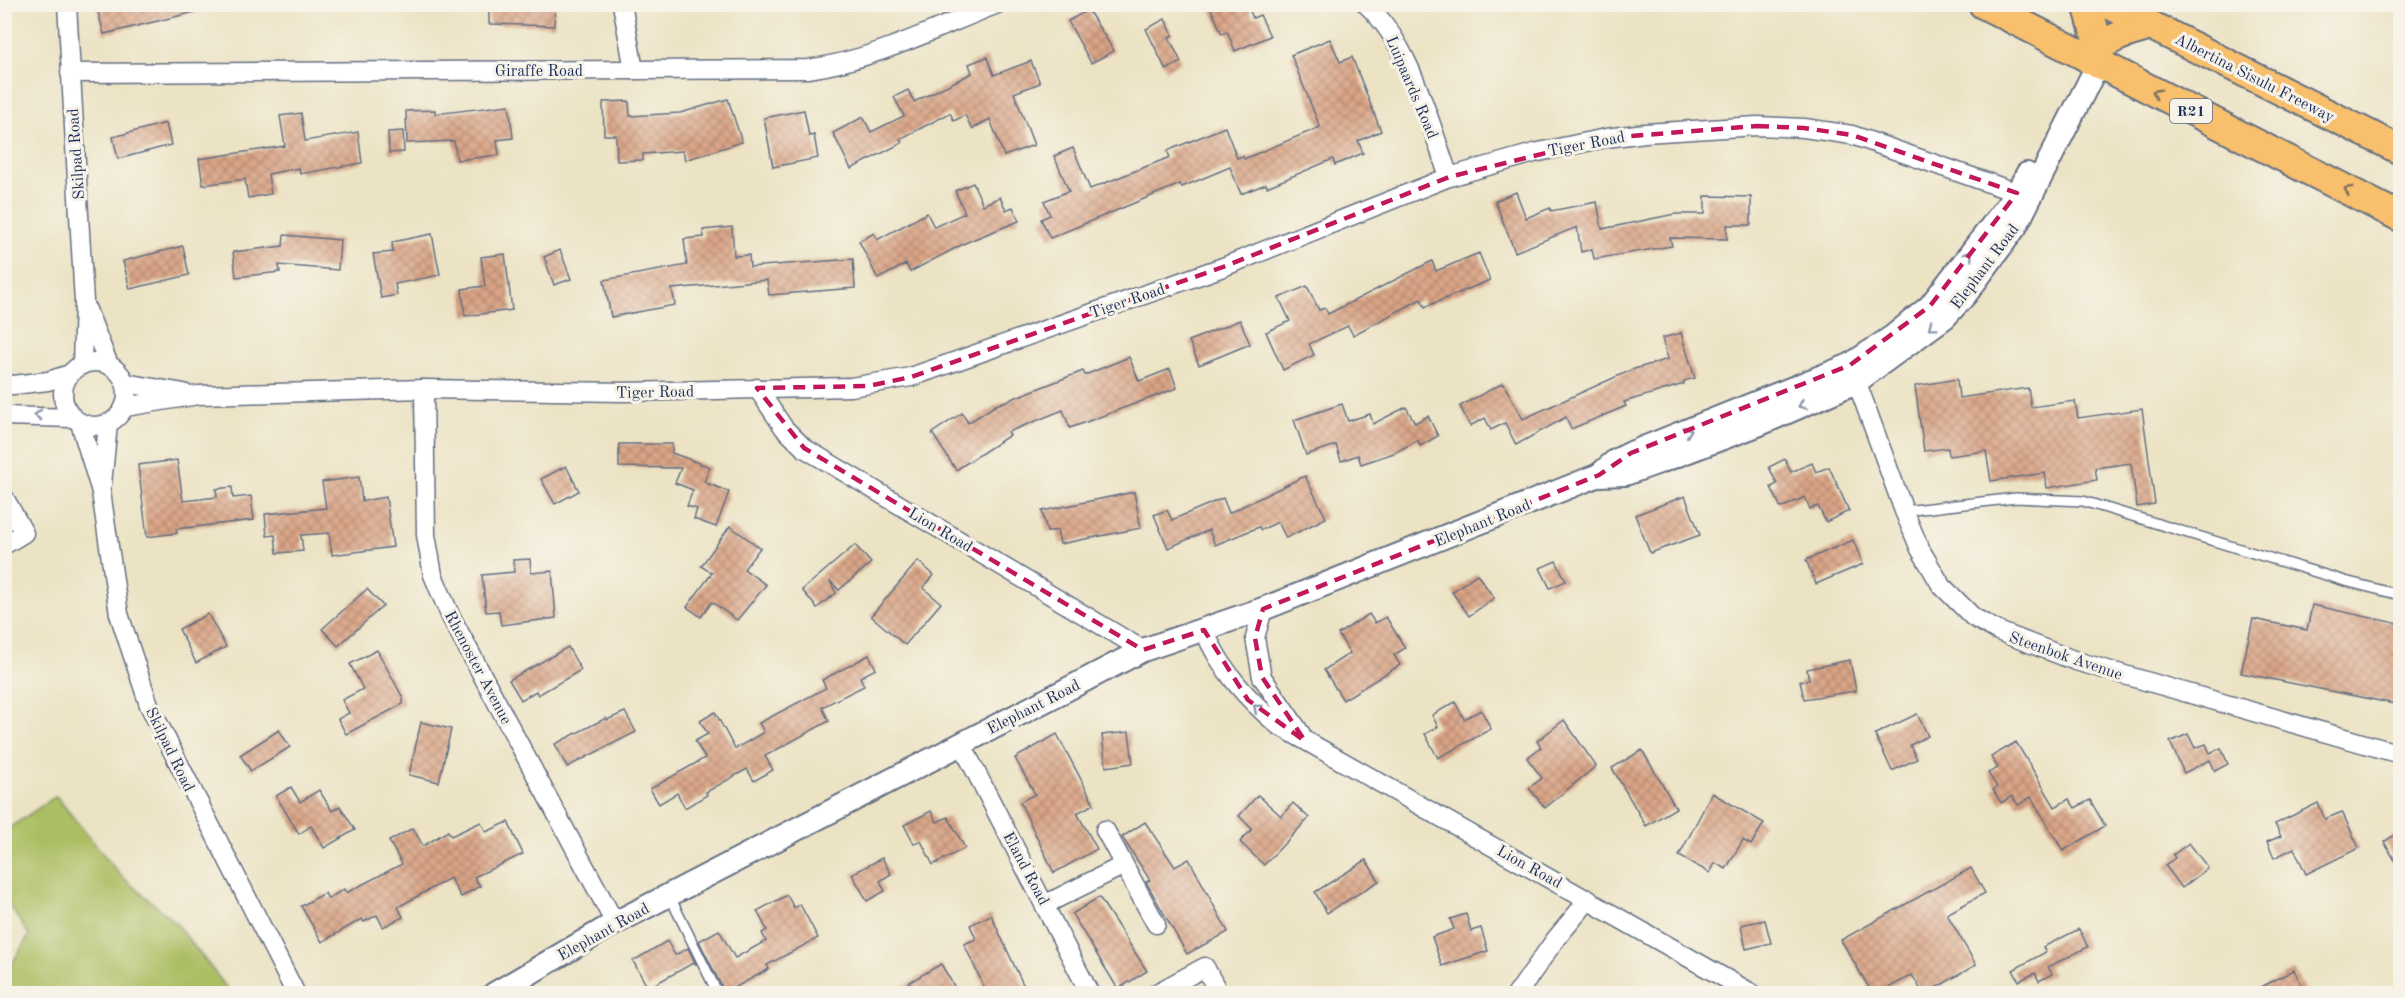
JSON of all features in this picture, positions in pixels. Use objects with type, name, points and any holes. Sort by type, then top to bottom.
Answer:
[{"type":"highway","name":"R21","points":[[1983,4],[2096,57],[2400,217]]},
{"type":"highway","points":[[2087,4],[2096,57],[2127,33],[2152,26]]},
{"type":"highway","name":"Albertina Sisulu Freeway","points":[[2109,4],[2400,150]]},
{"type":"street","name":"Skilpad Road","points":[[68,4],[84,303],[76,369]]},
{"type":"street","points":[[622,4],[634,70]]},
{"type":"street","name":"Giraffe Road","points":[[70,73],[808,69],[834,65],[997,4]]},
{"type":"street","name":"Luipaards Road","points":[[1366,4],[1389,29],[1402,53],[1449,177]]},
{"type":"street","name":"Elephant Road","points":[[494,993],[517,988],[615,923],[1143,650],[1263,609],[1599,475],[1615,461],[1659,452],[1853,373],[1930,306],[2024,195],[2096,57]]},
{"type":"street","name":"Tiger Road","points":[[125,407],[198,395],[424,389],[625,392],[868,386],[911,377],[1223,267],[1449,177],[1534,153],[1606,138],[1645,133],[1757,126],[1804,128],[1852,135],[2024,195]]},
{"type":"street","name":"Skilpad Road","points":[[84,303],[109,365]]},
{"type":"street","points":[[4,386],[48,381],[91,362],[109,365],[116,369],[127,391],[125,407],[108,424],[99,427],[76,420],[4,416]]},
{"type":"street","points":[[76,369],[65,382],[63,401],[76,420]]},
{"type":"street","name":"Steenbok Avenue","points":[[1853,373],[1920,549],[1941,585],[1973,617],[1998,631],[2076,662],[2400,754]]},
{"type":"street","name":"Tiger Road","points":[[125,383],[198,395]]},
{"type":"street","name":"Lion Road","points":[[757,388],[784,428],[804,447],[1143,650]]},
{"type":"street","name":"Rhenoster Avenue","points":[[424,389],[426,536],[433,575],[450,615],[615,923]]},
{"type":"street","name":"Skilpad Road","points":[[76,420],[101,492],[119,614],[149,705],[297,992]]},
{"type":"street","name":"Skilpad Road","points":[[101,492],[108,424]]},
{"type":"street","points":[[4,498],[24,533],[4,545]]},
{"type":"street","name":"Lion Road","points":[[1263,609],[1255,638],[1262,677],[1272,696],[1305,741]]},
{"type":"street","name":"Lion Road","points":[[1204,630],[1214,652],[1248,700],[1278,725],[1753,993]]},
{"type":"street","name":"Eland Road","points":[[961,743],[1090,993]]},
{"type":"street","points":[[1105,830],[1156,924]]},
{"type":"street","points":[[1046,904],[1124,865]]},
{"type":"street","points":[[1517,993],[1554,940],[1589,899]]},
{"type":"street","points":[[1155,993],[1205,967],[1219,993]]},
{"type":"lane","points":[[1904,511],[2016,498],[2082,501],[2345,581],[2400,595]]},
{"type":"lane","points":[[669,895],[718,993]]},
{"type":"highlighted area","points":[[1757,126],[1804,128],[1852,135],[2017,193],[1930,306],[1850,365],[1631,453],[1599,475],[1263,609],[1255,638],[1262,677],[1305,741],[1248,700],[1204,630],[1143,650],[804,448],[757,388],[868,386],[911,377],[1223,267],[1449,177],[1606,138]]},
{"type":"green space","points":[[56,796],[120,875],[175,922],[231,993],[5,993],[5,976],[29,935],[5,899],[5,831]]},
{"type":"building","points":[[112,4],[202,4],[203,10],[104,34],[97,8]]},
{"type":"building","points":[[489,4],[555,4],[554,26],[489,24]]},
{"type":"building","points":[[1209,4],[1247,4],[1253,18],[1260,15],[1270,36],[1235,51],[1227,31],[1222,34]]},
{"type":"building","points":[[1088,10],[1114,51],[1091,63],[1068,21]]},
{"type":"building","points":[[1165,19],[1173,35],[1169,37],[1181,62],[1166,70],[1146,29]]},
{"type":"building","points":[[1330,39],[1340,62],[1352,57],[1381,131],[1358,141],[1363,153],[1335,165],[1333,159],[1267,187],[1266,184],[1241,194],[1230,167],[1182,187],[1180,184],[1050,238],[1041,219],[1050,215],[1044,201],[1069,191],[1054,156],[1073,148],[1090,189],[1170,157],[1167,151],[1225,127],[1237,158],[1243,156],[1244,159],[1320,127],[1291,55]]},
{"type":"building","points":[[987,57],[994,75],[1031,61],[1040,83],[1014,93],[1034,145],[1004,156],[990,119],[972,129],[965,115],[954,121],[950,113],[900,139],[902,143],[851,169],[833,133],[863,117],[871,132],[904,116],[894,97],[908,90],[914,102],[972,73],[969,64]]},
{"type":"building","points":[[728,99],[742,142],[685,160],[683,151],[643,154],[643,160],[617,161],[616,135],[604,135],[603,102],[629,101],[630,116],[680,113]]},
{"type":"building","points":[[509,105],[513,138],[497,140],[499,155],[457,160],[454,141],[407,143],[406,111],[435,110],[435,114]]},
{"type":"building","points":[[804,110],[809,136],[814,135],[818,158],[773,167],[764,118]]},
{"type":"building","points":[[301,113],[305,141],[358,132],[362,163],[300,174],[299,168],[268,174],[271,194],[248,198],[245,179],[203,185],[199,159],[285,146],[280,116]]},
{"type":"building","points":[[166,123],[171,145],[118,159],[113,137]]},
{"type":"building","points":[[403,131],[404,152],[389,153],[388,132]]},
{"type":"building","points":[[973,183],[983,205],[1000,197],[1006,210],[1013,207],[1019,221],[967,242],[910,272],[906,264],[878,279],[859,241],[874,233],[877,240],[927,213],[934,227],[965,213],[955,191]]},
{"type":"building","points":[[1516,192],[1526,218],[1550,208],[1551,211],[1597,202],[1602,229],[1675,214],[1705,214],[1705,196],[1751,197],[1751,225],[1727,225],[1727,239],[1670,238],[1672,246],[1594,259],[1592,249],[1581,252],[1577,227],[1515,252],[1495,201]]},
{"type":"building","points":[[732,227],[734,256],[749,255],[750,267],[853,259],[855,288],[769,295],[767,280],[672,289],[675,305],[611,317],[604,280],[687,265],[684,239],[704,237],[703,230]]},
{"type":"building","points":[[432,234],[440,275],[395,284],[397,295],[381,298],[373,254],[393,252],[392,242]]},
{"type":"building","points":[[284,235],[340,240],[338,270],[279,265],[280,272],[236,277],[233,252],[283,246]]},
{"type":"building","points":[[183,246],[189,275],[130,289],[123,261]]},
{"type":"building","points":[[560,250],[571,279],[554,285],[544,257]]},
{"type":"building","points":[[1479,253],[1490,280],[1425,307],[1421,299],[1353,335],[1348,326],[1309,344],[1314,355],[1283,370],[1266,332],[1290,321],[1279,298],[1307,286],[1319,310],[1325,308],[1328,314],[1432,261],[1436,271]]},
{"type":"building","points":[[505,254],[512,310],[465,316],[462,289],[485,286],[481,257]]},
{"type":"building","points":[[1240,320],[1250,344],[1199,365],[1189,341]]},
{"type":"building","points":[[1681,333],[1695,378],[1684,381],[1684,384],[1624,402],[1626,406],[1571,429],[1566,417],[1516,445],[1505,423],[1491,430],[1485,418],[1470,426],[1460,406],[1503,383],[1523,419],[1631,370],[1668,359],[1662,338]]},
{"type":"building","points":[[1129,357],[1139,381],[1170,369],[1177,388],[1070,428],[1063,410],[1008,432],[1010,435],[956,470],[932,433],[962,413],[968,423],[996,405],[1083,371],[1085,375]]},
{"type":"building","points":[[1957,379],[1959,398],[2028,388],[2031,407],[2075,401],[2078,418],[2142,409],[2155,504],[2137,507],[2131,463],[2095,468],[2097,480],[2047,488],[2045,473],[1991,481],[1986,451],[1949,456],[1948,448],[1924,451],[1915,386]]},
{"type":"building","points":[[1342,404],[1348,421],[1370,414],[1373,424],[1406,407],[1415,423],[1428,416],[1438,436],[1420,446],[1418,440],[1394,453],[1361,464],[1358,455],[1341,461],[1336,445],[1306,455],[1294,420]]},
{"type":"building","points":[[619,444],[672,444],[672,453],[710,467],[704,482],[729,492],[716,527],[694,519],[697,509],[687,506],[693,490],[675,483],[681,468],[619,467]]},
{"type":"building","points":[[1785,459],[1791,472],[1812,463],[1816,472],[1829,467],[1849,511],[1826,522],[1818,506],[1810,509],[1805,497],[1781,508],[1771,487],[1777,484],[1769,467]]},
{"type":"building","points":[[177,460],[183,501],[217,497],[216,489],[232,487],[233,498],[251,496],[254,520],[176,529],[177,533],[147,537],[138,465]]},
{"type":"building","points":[[566,466],[579,491],[555,504],[541,479]]},
{"type":"building","points":[[1305,476],[1326,518],[1286,538],[1278,522],[1261,530],[1259,527],[1215,545],[1209,530],[1168,548],[1154,515],[1167,510],[1172,520],[1223,498],[1229,513]]},
{"type":"building","points":[[359,477],[362,501],[386,497],[393,547],[332,555],[329,533],[301,535],[303,551],[277,553],[275,535],[267,536],[265,514],[326,508],[322,482]]},
{"type":"building","points":[[1134,492],[1141,528],[1060,544],[1057,530],[1047,532],[1042,511]]},
{"type":"building","points":[[1685,496],[1700,535],[1650,553],[1635,515]]},
{"type":"building","points":[[730,526],[760,548],[744,569],[766,585],[737,620],[712,602],[701,617],[687,607],[712,573],[701,566]]},
{"type":"building","points":[[1853,540],[1863,564],[1816,584],[1806,560]]},
{"type":"building","points":[[855,545],[871,563],[839,590],[830,581],[836,593],[817,608],[802,590]]},
{"type":"building","points":[[530,559],[531,573],[552,571],[556,618],[501,625],[499,611],[486,612],[482,575],[514,572],[513,560]]},
{"type":"building","points":[[918,561],[934,575],[923,588],[941,603],[905,645],[871,616]]},
{"type":"building","points":[[1556,561],[1566,581],[1550,588],[1540,568]]},
{"type":"building","points":[[1477,574],[1494,598],[1469,616],[1452,592]]},
{"type":"building","points":[[367,589],[383,606],[338,646],[322,629]]},
{"type":"building","points":[[2312,605],[2400,624],[2400,705],[2241,673],[2253,619],[2307,630]]},
{"type":"building","points":[[208,614],[226,647],[196,663],[179,629]]},
{"type":"building","points":[[1369,614],[1375,623],[1386,617],[1405,648],[1394,655],[1400,665],[1343,700],[1324,670],[1350,653],[1338,634]]},
{"type":"building","points":[[568,647],[581,670],[538,695],[536,691],[521,700],[509,680]]},
{"type":"building","points":[[377,650],[403,698],[403,704],[346,734],[338,719],[349,713],[342,700],[363,689],[350,664]]},
{"type":"building","points":[[869,655],[876,669],[860,677],[864,686],[822,707],[829,721],[765,756],[773,770],[754,781],[747,769],[706,792],[707,795],[685,808],[677,793],[659,804],[650,789],[705,758],[695,741],[708,734],[700,721],[715,712],[735,749],[764,732],[759,723],[826,688],[822,680]]},
{"type":"building","points":[[1850,660],[1856,691],[1804,699],[1800,681],[1809,680],[1807,669]]},
{"type":"building","points":[[1455,702],[1464,719],[1481,710],[1491,729],[1438,758],[1425,734],[1438,727],[1432,715]]},
{"type":"building","points":[[625,712],[636,732],[567,767],[555,744],[606,718],[607,720]]},
{"type":"building","points":[[1917,714],[1928,736],[1910,745],[1917,759],[1892,771],[1875,734]]},
{"type":"building","points":[[1564,720],[1596,766],[1545,808],[1529,788],[1542,778],[1527,758],[1541,747],[1537,741]]},
{"type":"building","points":[[421,722],[451,729],[439,782],[409,775]]},
{"type":"building","points":[[279,730],[290,747],[251,771],[240,755]]},
{"type":"building","points":[[1129,732],[1133,763],[1106,767],[1102,735]]},
{"type":"building","points":[[1057,734],[1094,804],[1077,813],[1097,849],[1054,873],[1020,802],[1035,794],[1015,758]]},
{"type":"building","points":[[2188,734],[2195,748],[2206,744],[2210,753],[2221,748],[2228,764],[2215,771],[2210,760],[2184,773],[2170,742]]},
{"type":"building","points":[[2016,742],[2055,807],[2069,799],[2075,808],[2090,800],[2105,826],[2063,851],[2031,797],[2018,805],[2012,796],[2001,803],[1993,790],[1997,787],[1988,773],[1998,768],[1991,757]]},
{"type":"building","points":[[1642,750],[1676,808],[1646,826],[1612,768]]},
{"type":"building","points":[[291,787],[300,802],[319,790],[332,811],[340,806],[355,830],[324,848],[311,826],[299,834],[276,796]]},
{"type":"building","points":[[1712,793],[1764,823],[1751,845],[1743,840],[1726,869],[1715,863],[1710,873],[1679,856]]},
{"type":"building","points":[[1258,795],[1281,816],[1293,803],[1309,818],[1264,865],[1240,842],[1252,829],[1239,816]]},
{"type":"building","points":[[2318,803],[2325,819],[2342,812],[2359,848],[2306,874],[2294,848],[2274,858],[2267,842],[2281,836],[2275,824]]},
{"type":"building","points":[[931,811],[937,822],[948,817],[965,848],[933,865],[921,841],[914,844],[904,825]]},
{"type":"building","points":[[481,822],[486,832],[508,822],[523,854],[474,877],[480,886],[461,897],[450,878],[398,907],[403,917],[383,927],[377,915],[364,922],[362,919],[322,942],[301,906],[325,893],[328,899],[344,889],[346,893],[402,864],[389,841],[413,828],[423,846],[448,831],[451,836]]},
{"type":"building","points":[[1145,822],[1175,867],[1189,859],[1228,932],[1187,954],[1146,882],[1150,880],[1122,837]]},
{"type":"building","points":[[2400,831],[2400,869],[2384,842]]},
{"type":"building","points":[[2189,843],[2208,868],[2182,888],[2165,865],[2175,858],[2173,855]]},
{"type":"building","points":[[882,858],[891,874],[880,881],[885,891],[867,901],[852,874]]},
{"type":"building","points":[[1366,860],[1379,881],[1327,913],[1315,892]]},
{"type":"building","points":[[1971,868],[1985,893],[1947,914],[1976,965],[1927,993],[1923,993],[1912,975],[1879,993],[1872,993],[1841,940]]},
{"type":"building","points":[[787,895],[794,908],[800,904],[818,938],[767,965],[769,969],[725,993],[699,941],[719,930],[735,958],[766,941],[762,933],[767,930],[757,911]]},
{"type":"building","points":[[1099,897],[1147,971],[1118,989],[1072,914]]},
{"type":"building","points":[[1466,914],[1471,931],[1481,928],[1488,951],[1442,966],[1432,937],[1454,929],[1450,919]]},
{"type":"building","points":[[991,915],[1027,993],[1006,993],[1004,988],[987,993],[964,944],[976,939],[970,925]]},
{"type":"building","points":[[1765,920],[1771,943],[1746,949],[1741,925]]},
{"type":"building","points":[[2079,929],[2088,947],[2048,967],[2052,974],[2039,981],[2035,973],[2019,981],[2013,970],[2046,952],[2043,947]]},
{"type":"building","points":[[667,941],[675,955],[688,948],[695,962],[648,988],[633,961]]},
{"type":"building","points":[[941,964],[958,993],[891,993]]},
{"type":"building","points":[[2294,970],[2306,993],[2250,993]]}]
